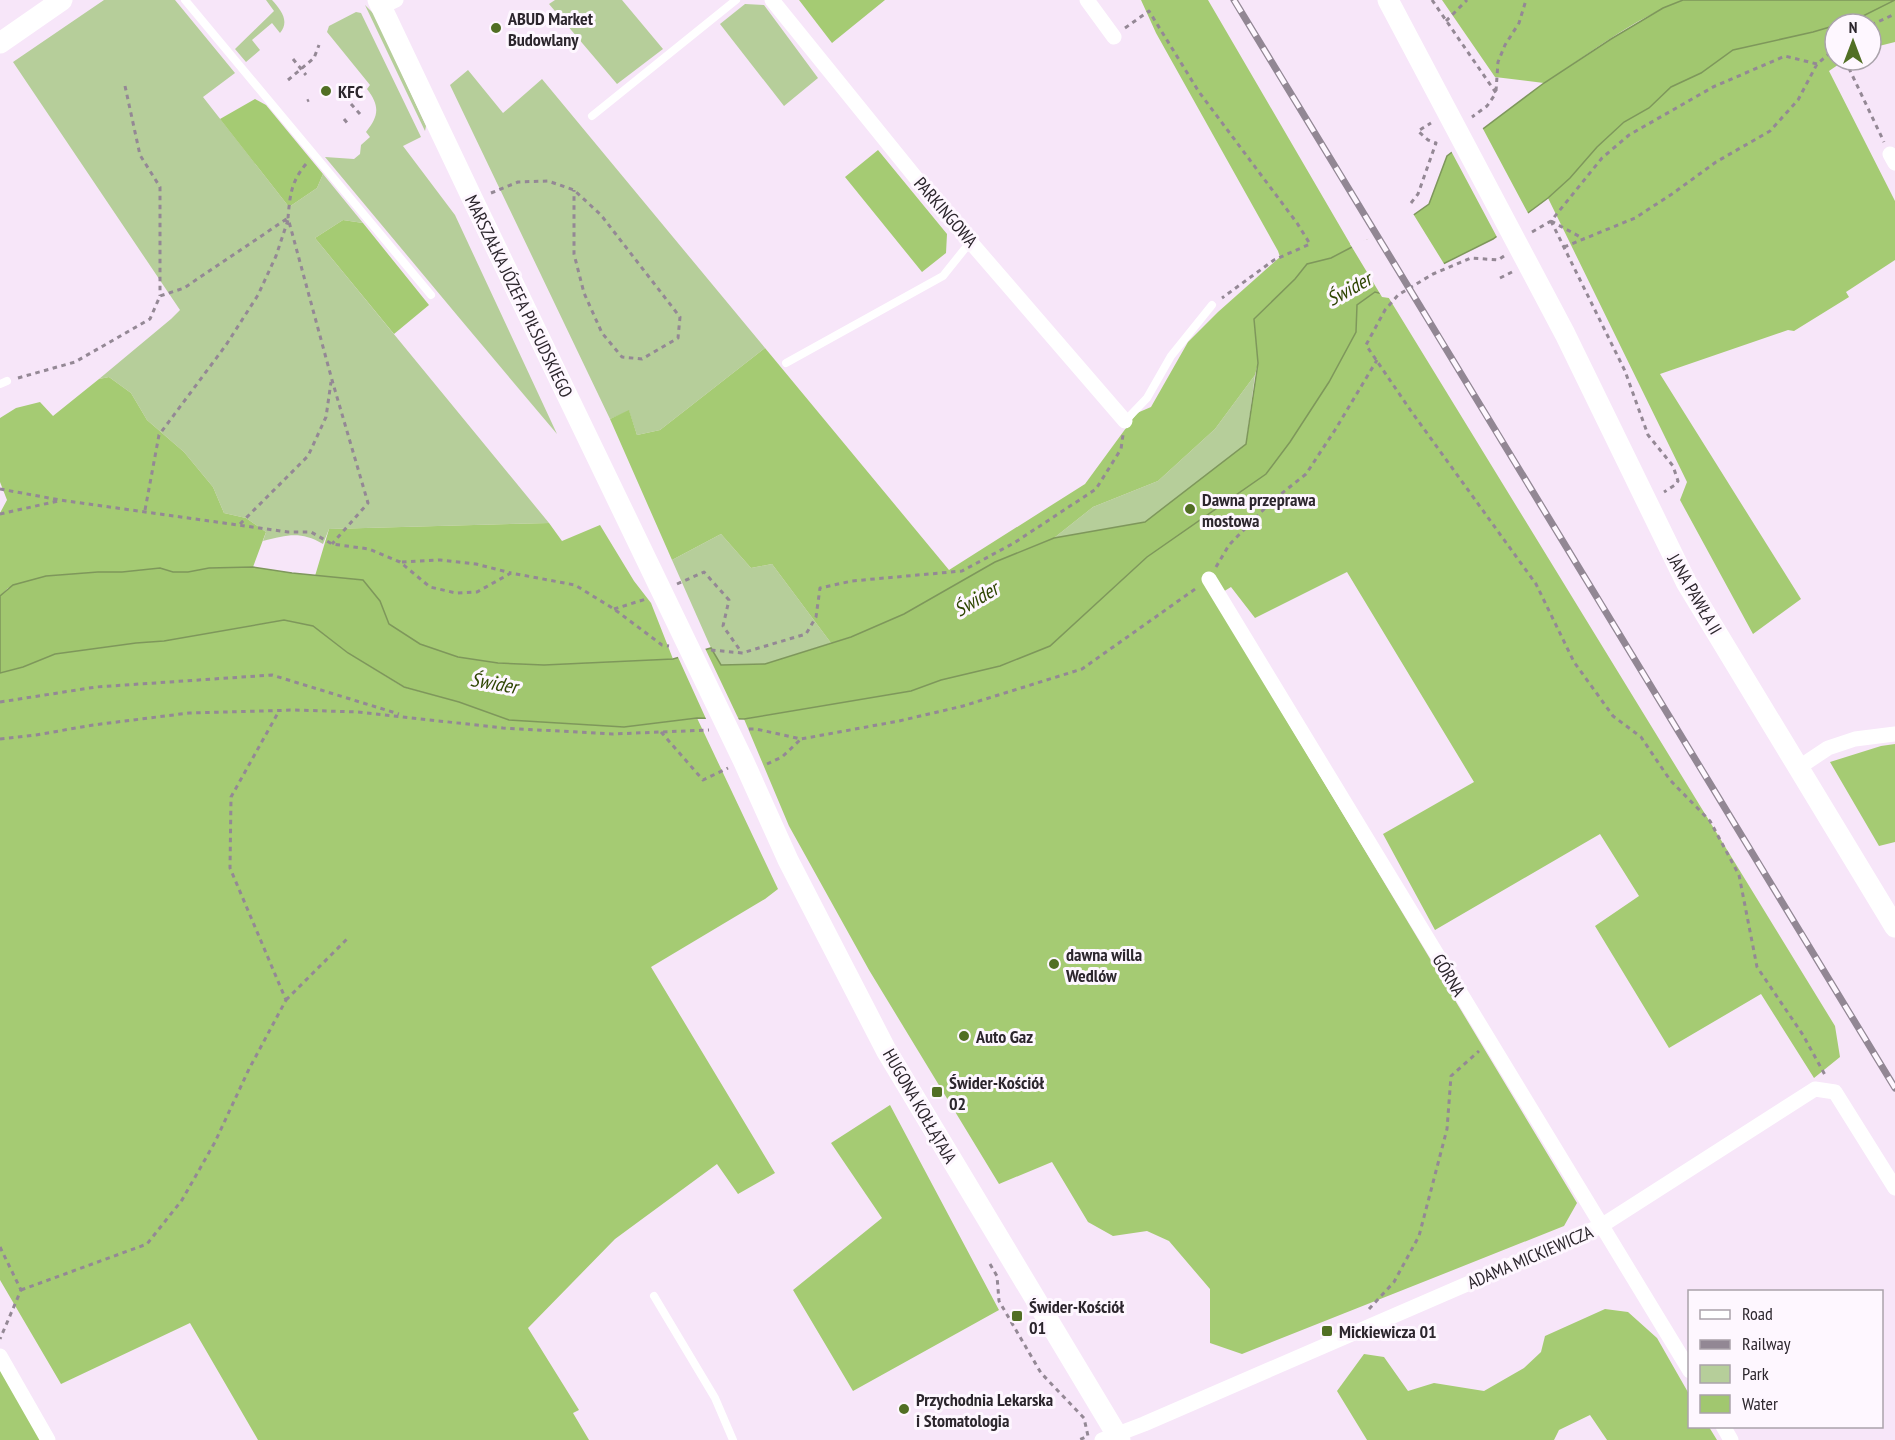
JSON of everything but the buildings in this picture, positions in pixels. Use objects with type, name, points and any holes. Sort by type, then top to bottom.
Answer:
[{"type":"main road","points":[[0,43],[62,0]]},
{"type":"main road","name":"JANA PAWŁA II","points":[[1388,0],[1565,334],[1686,582],[1895,927]]},
{"type":"main road","name":"MARSZAŁKA JÓZEFA PIŁSUDSKIEGO","points":[[385,2],[472,200],[663,591],[737,764]]},
{"type":"main road","name":"HUGONA KOŁŁĄTAJA","points":[[737,764],[886,1050],[1113,1438]]},
{"type":"street","name":"PARKINGOWA","points":[[772,0],[929,194],[1125,421]]},
{"type":"street","points":[[1087,0],[1114,37]]},
{"type":"street","name":"GÓRNA","points":[[1209,579],[1688,1369]]},
{"type":"street","points":[[1798,768],[1828,748],[1855,739],[1895,734]]},
{"type":"street","name":"ADAMA MICKIEWICZA","points":[[1113,1438],[1601,1226],[1815,1089],[1835,1092]]},
{"type":"street","points":[[1835,1092],[1895,1188]]},
{"type":"street","points":[[0,1356],[48,1440]]},
{"type":"lane","points":[[185,0],[431,295]]},
{"type":"lane","points":[[592,116],[736,0]]},
{"type":"lane","points":[[786,363],[943,276],[971,241]]},
{"type":"lane","points":[[1125,421],[1147,398],[1172,356],[1212,305]]},
{"type":"lane","points":[[654,1296],[715,1398],[733,1440]]},
{"type":"path","points":[[1432,0],[1496,93]]},
{"type":"path","points":[[1446,21],[1467,0]]},
{"type":"path","points":[[1411,203],[1418,194],[1436,143],[1428,140],[1419,131],[1453,121],[1487,106],[1496,93],[1498,62],[1518,23],[1526,0]]},
{"type":"path","points":[[1135,20],[1149,11],[1199,92],[1298,223],[1310,244],[1274,260],[1212,305]]},
{"type":"path","points":[[288,80],[314,58],[319,45]]},
{"type":"path","points":[[1551,221],[1602,158],[1629,135],[1713,87],[1785,56],[1817,64]]},
{"type":"path","points":[[293,59],[306,75]]},
{"type":"path","points":[[1564,247],[1635,218],[1716,162],[1770,131],[1798,100],[1817,64],[1823,59]]},
{"type":"path","points":[[1851,72],[1893,159]]},
{"type":"path","points":[[4,383],[75,362],[150,319],[160,296],[160,187],[140,155],[125,86]]},
{"type":"path","points":[[351,104],[360,114]]},
{"type":"path","points":[[344,119],[349,125]]},
{"type":"path","points":[[145,511],[159,435],[214,362],[258,295],[276,256],[288,218],[290,195],[295,177],[306,164],[306,146]]},
{"type":"path","points":[[472,200],[518,182],[548,181],[574,190],[601,215],[680,317],[678,338],[642,359],[622,357],[602,333],[584,293],[574,255],[574,190]]},
{"type":"path","points":[[160,296],[184,288],[288,218]]},
{"type":"path","points":[[288,218],[368,503],[332,544]]},
{"type":"path","points":[[1551,221],[1584,239]]},
{"type":"path","points":[[1551,221],[1625,371],[1648,435],[1678,475],[1675,485],[1664,492]]},
{"type":"path","points":[[1498,260],[1471,258],[1433,274],[1398,295],[1385,310],[1366,345],[1536,584],[1574,662],[1613,716],[1641,737],[1670,780],[1710,821],[1739,875],[1757,967],[1803,1035],[1835,1092]]},
{"type":"path","points":[[1500,278],[1512,271]]},
{"type":"path","points":[[744,729],[756,729],[801,740],[963,706],[1082,669],[1209,579],[1229,545],[1271,502],[1306,474],[1377,360]]},
{"type":"path","points":[[240,524],[308,456],[326,417],[332,380]]},
{"type":"path","points":[[708,650],[742,653],[806,634],[816,617],[820,588],[852,582],[962,571],[1014,543],[1096,489],[1121,449],[1125,421]]},
{"type":"path","points":[[0,489],[60,500],[288,532],[311,532],[332,544],[369,549],[400,562],[430,587],[456,593],[477,592],[511,573]]},
{"type":"path","points":[[0,514],[60,500]]},
{"type":"path","points":[[400,562],[440,560],[476,564],[575,585],[614,609],[662,645],[674,646]]},
{"type":"path","points":[[614,609],[663,591],[704,572],[729,600],[723,626],[742,653]]},
{"type":"path","points":[[0,702],[96,687],[272,675],[406,716]]},
{"type":"path","points":[[279,711],[231,797],[230,867],[286,1000]]},
{"type":"path","points":[[0,739],[189,713],[279,711],[358,712],[503,728],[612,734],[720,730]]},
{"type":"path","points":[[661,732],[703,780],[737,764]]},
{"type":"path","points":[[767,765],[782,757],[801,740]]},
{"type":"path","points":[[1,1339],[21,1290],[147,1244],[182,1200],[215,1142],[249,1069],[286,1000],[347,939]]},
{"type":"path","points":[[1362,1317],[1395,1282],[1419,1236],[1447,1129],[1451,1076],[1490,1042]]},
{"type":"path","points":[[0,1247],[21,1290]]},
{"type":"path","points":[[997,1276],[999,1301],[1041,1373],[1084,1418],[1088,1436],[1079,1440]]},
{"type":"green space","points":[[104,0],[175,0],[235,73],[203,97],[289,207],[317,188],[323,174],[363,223],[343,220],[315,238],[549,523],[329,529],[323,544],[307,537],[294,535],[263,541],[266,532],[246,518],[224,513],[213,487],[184,452],[147,420],[131,393],[109,377],[99,379],[180,310],[13,62]]},
{"type":"green space","points":[[266,0],[272,0],[281,12],[284,20],[283,29],[280,33],[272,23],[252,40],[260,50],[246,62],[235,49],[274,11]]},
{"type":"green space","points":[[555,0],[622,0],[663,49],[617,84],[549,4]]},
{"type":"green space","points":[[745,4],[764,5],[818,78],[784,106],[720,24]]},
{"type":"green space","points":[[365,5],[375,15],[426,126],[425,131]]},
{"type":"green space","points":[[356,12],[361,13],[421,137],[403,146],[455,215],[557,434],[325,157],[354,159],[360,154],[361,145],[370,137],[366,132],[375,116],[376,106],[367,89],[370,85],[327,32],[329,26]]},
{"type":"green space","points":[[468,70],[503,113],[542,79],[765,348],[660,430],[637,435],[629,411],[610,419],[450,85]]},
{"type":"green space","points":[[1255,375],[1246,444],[1145,522],[1054,538],[1093,507],[1158,481],[1215,429]]},
{"type":"green space","points":[[721,534],[751,568],[772,564],[831,643],[765,664],[721,665],[711,648],[672,560]]},
{"type":"shaded area","points":[[799,0],[885,0],[832,43]]},
{"type":"shaded area","points":[[1141,0],[1208,0],[1352,247],[1331,258],[1307,264],[1254,319],[1258,363],[1255,375],[1215,429],[1158,481],[1093,507],[1054,538],[995,562],[904,614],[851,637],[831,643],[772,564],[751,568],[721,534],[672,560],[610,419],[629,410],[637,435],[660,430],[765,348],[949,570],[1085,484],[1137,413],[1151,407],[1188,342],[1280,257],[1156,33]]},
{"type":"shaded area","points":[[1442,0],[1683,0],[1629,27],[1544,83],[1495,77]]},
{"type":"shaded area","points":[[1895,0],[1895,42],[1883,45],[1883,12],[1871,12]]},
{"type":"shaded area","points":[[1823,28],[1823,72],[1830,72],[1895,201],[1895,260],[1846,292],[1849,297],[1794,331],[1788,330],[1660,374],[1801,599],[1753,634],[1680,500],[1687,482],[1548,198],[1624,122],[1649,108],[1671,87],[1701,73],[1733,50]]},
{"type":"shaded area","points":[[255,99],[266,105],[323,174],[317,188],[289,207],[220,119]]},
{"type":"shaded area","points":[[878,150],[947,234],[946,253],[922,272],[845,177]]},
{"type":"shaded area","points":[[343,220],[363,223],[429,305],[394,334],[315,238]]},
{"type":"shaded area","points":[[1375,292],[1387,295],[1835,1026],[1840,1057],[1814,1078],[1761,994],[1669,1048],[1595,926],[1639,896],[1600,834],[1435,930],[1383,834],[1474,782],[1347,572],[1255,618],[1231,587],[1213,598],[1577,1203],[1564,1226],[1242,1354],[1210,1343],[1210,1289],[1169,1241],[1147,1231],[1113,1236],[1088,1222],[1052,1162],[999,1184],[869,970],[789,826],[744,719],[911,691],[1050,646],[1147,557],[1290,442],[1329,382],[1356,332],[1357,305]]},
{"type":"shaded area","points":[[109,377],[131,393],[147,420],[184,452],[213,487],[224,513],[246,518],[266,532],[253,567],[209,568],[188,572],[173,572],[160,568],[46,576],[8,588],[0,596],[0,513],[7,500],[0,482],[0,418],[16,408],[40,402],[53,416],[99,379]]},
{"type":"shaded area","points":[[549,523],[562,541],[600,525],[634,581],[651,603],[673,659],[544,665],[498,663],[458,657],[420,644],[389,624],[379,601],[363,580],[315,576],[329,529]]},
{"type":"shaded area","points":[[284,620],[313,626],[348,653],[403,687],[459,702],[509,720],[624,727],[697,718],[778,889],[651,967],[775,1173],[738,1194],[717,1164],[615,1239],[528,1328],[579,1410],[573,1413],[589,1440],[258,1440],[190,1323],[61,1384],[0,1280],[0,673],[23,667],[55,654],[164,641]]},
{"type":"shaded area","points":[[1895,744],[1895,842],[1879,846],[1830,762],[1881,746]]},
{"type":"shaded area","points":[[890,1105],[999,1310],[853,1391],[793,1290],[882,1218],[831,1143]]},
{"type":"shaded area","points":[[1605,1309],[1628,1312],[1657,1338],[1688,1392],[1688,1428],[1710,1428],[1717,1440],[1607,1440],[1590,1415],[1559,1430],[1554,1440],[1367,1440],[1337,1391],[1364,1354],[1384,1357],[1408,1391],[1434,1383],[1484,1391],[1524,1368],[1541,1352],[1545,1336]]},
{"type":"shaded area","points":[[0,1366],[42,1440],[0,1440]]},
{"type":"water","name":"Świder","points":[[1683,0],[1895,0],[1871,12],[1823,12],[1823,29],[1733,50],[1701,73],[1671,87],[1649,108],[1624,122],[1548,198],[1493,239],[1387,295],[1375,292],[1357,305],[1356,332],[1329,382],[1266,474],[1147,557],[1050,646],[1000,666],[941,680],[911,691],[744,719],[697,718],[624,727],[509,720],[459,702],[404,687],[348,653],[313,626],[284,620],[164,641],[55,654],[23,667],[0,673],[0,596],[13,585],[46,576],[160,568],[173,572],[188,572],[209,568],[253,567],[363,580],[380,601],[389,624],[420,644],[458,657],[498,663],[544,665],[673,659],[711,648],[721,665],[765,664],[851,637],[904,614],[995,562],[1054,538],[1145,522],[1246,444],[1258,363],[1254,319],[1307,264],[1331,258],[1395,228],[1429,204],[1447,156],[1544,83],[1663,8]]},
{"type":"pier","points":[[1482,127],[1529,215],[1498,239],[1450,149]]},
{"type":"pier","points":[[1412,212],[1446,267],[1389,298],[1382,297],[1350,244],[1368,239],[1370,231],[1384,223],[1395,225]]},
{"type":"pier","points":[[704,646],[740,722],[707,721],[677,655]]},
{"type":"railway","points":[[1234,0],[1895,1088]]},
{"type":"place","name":"ABUD Market Budowlany","points":[[496,28]]},
{"type":"place","name":"KFC","points":[[326,91]]},
{"type":"place","name":"Dawna przeprawa mostowa","points":[[1190,509]]},
{"type":"place","name":"dawna willa Wedlów","points":[[1054,964]]},
{"type":"place","name":"Auto Gaz","points":[[964,1036]]},
{"type":"place","name":"Świder-Kościół 02","points":[[937,1092]]},
{"type":"place","name":"Świder-Kościół 01","points":[[1017,1316]]},
{"type":"place","name":"Mickiewicza 01","points":[[1327,1331]]},
{"type":"place","name":"Przychodnia Lekarska i Stomatologia","points":[[904,1409]]}]
